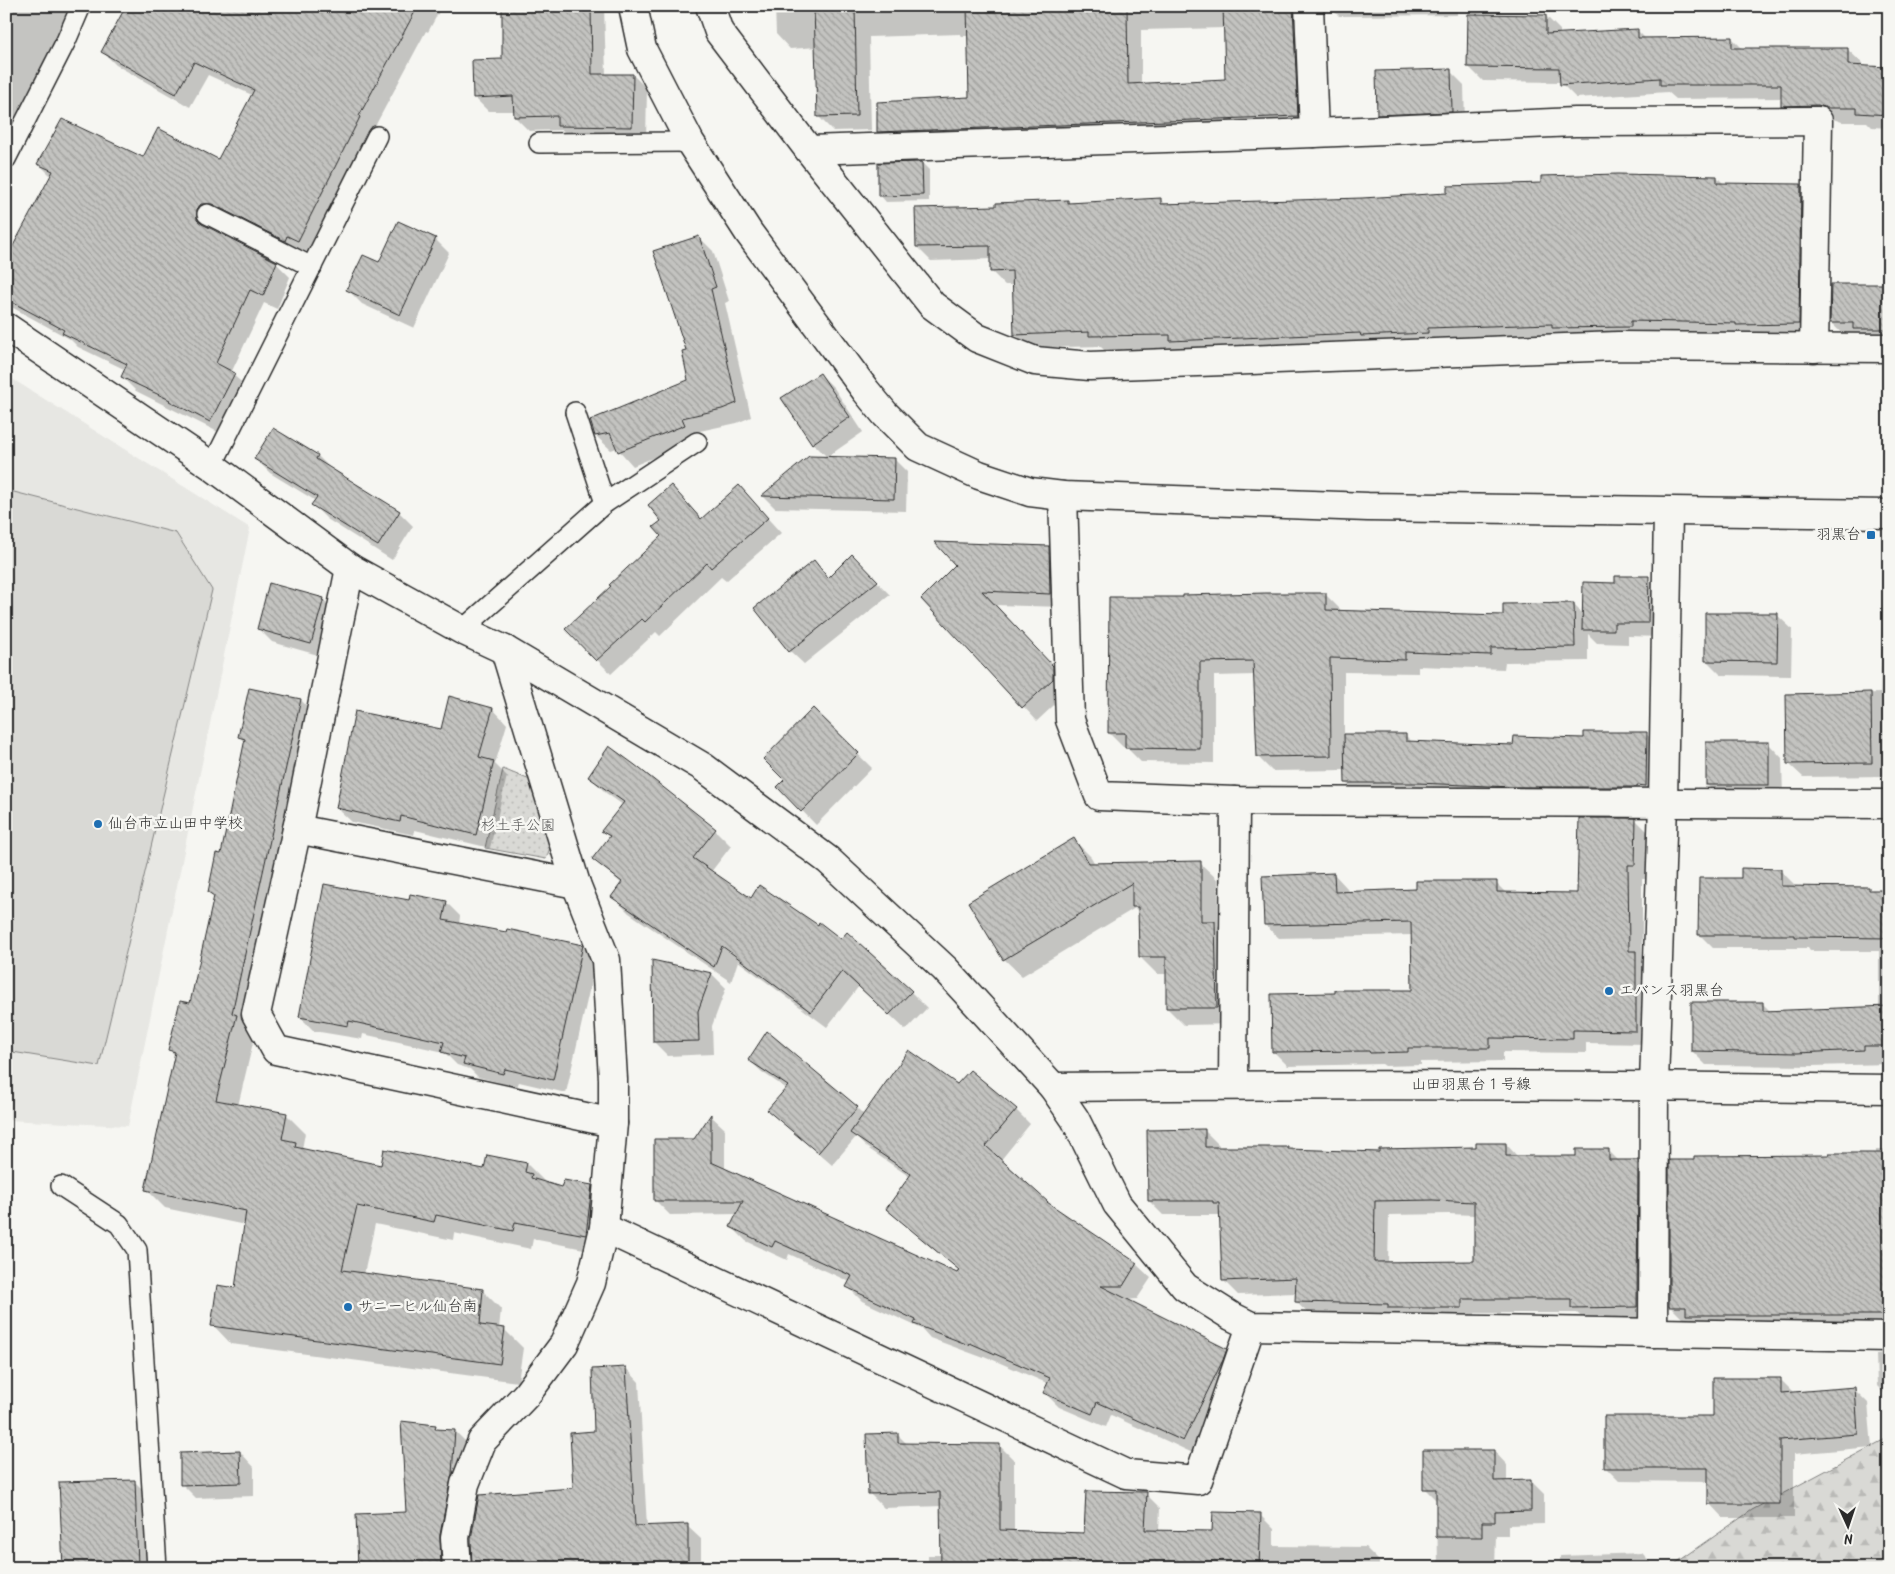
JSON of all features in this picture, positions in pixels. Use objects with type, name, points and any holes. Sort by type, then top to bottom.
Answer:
[{"type":"street","points":[[633,6],[642,49],[690,142],[749,233],[866,391],[886,414],[918,447],[979,475],[1030,492],[1063,496],[1368,506],[1889,514]]},
{"type":"street","points":[[710,6],[719,32],[809,150],[932,305],[978,338],[1035,361],[1090,366],[1618,346],[1889,348]]},
{"type":"street","points":[[1309,6],[1314,133]]},
{"type":"street","points":[[809,150],[1575,122],[1818,121],[1814,348]]},
{"type":"street","points":[[6,327],[212,466],[350,568],[462,630],[505,650],[703,767],[828,860],[945,970],[1053,1087],[1075,1118],[1117,1204],[1185,1288],[1231,1316],[1251,1326],[1889,1336]]},
{"type":"street","points":[[1063,496],[1070,720],[1099,796],[1236,801],[1889,804]]},
{"type":"street","points":[[1654,1333],[1654,1086],[1663,803],[1668,512]]},
{"type":"street","points":[[350,568],[297,829],[256,1014],[276,1050],[613,1123]]},
{"type":"street","points":[[457,1568],[455,1538],[465,1484],[482,1441],[526,1395],[564,1344],[591,1283],[604,1228],[613,1123],[613,1079],[606,960],[576,884],[505,650]]},
{"type":"street","points":[[1233,1085],[1236,801]]},
{"type":"street","points":[[297,829],[576,884]]},
{"type":"street","name":"山田羽黒台１号線","points":[[1053,1087],[1233,1085],[1654,1086],[1889,1089]]},
{"type":"street","points":[[604,1228],[1126,1474],[1198,1480],[1251,1326]]},
{"type":"lane","points":[[6,158],[82,6]]},
{"type":"lane","points":[[212,466],[377,136]]},
{"type":"lane","points":[[540,143],[690,142]]},
{"type":"lane","points":[[207,214],[312,267]]},
{"type":"lane","points":[[575,412],[606,503]]},
{"type":"lane","points":[[462,630],[606,503],[697,442]]},
{"type":"lane","points":[[61,1186],[118,1224],[137,1250],[157,1568]]},
{"type":"shaded area","name":"仙台市立山田中学校","points":[[6,375],[250,528],[128,1126],[6,1120]]},
{"type":"green space","name":"仙台市立山田中学校","points":[[6,490],[176,533],[212,590],[99,1066],[6,1051]]},
{"type":"green space","name":"杉土手公園","points":[[503,769],[530,780],[552,842],[546,859],[485,848]]},
{"type":"green space","points":[[1889,1437],[1889,1568],[1669,1568],[1752,1510]]},
{"type":"building","points":[[126,6],[418,6],[359,116],[298,241],[287,236],[285,241],[212,204],[201,204],[197,209],[197,220],[202,224],[277,262],[263,296],[250,290],[216,363],[235,373],[210,422],[170,400],[121,377],[127,364],[62,333],[64,330],[6,299],[6,259],[53,171],[37,164],[62,119],[143,157],[158,128],[218,159],[254,90],[194,62],[176,94],[101,52]]},
{"type":"building","points":[[502,6],[591,6],[592,74],[633,74],[632,127],[557,126],[557,116],[514,117],[513,96],[473,98],[472,60],[502,59]]},
{"type":"building","points":[[814,6],[855,6],[857,116],[817,117]]},
{"type":"building","points":[[967,6],[1127,6],[1128,84],[1225,79],[1223,6],[1293,6],[1298,116],[877,132],[877,102],[969,97]]},
{"type":"building","points":[[1468,14],[1546,15],[1546,34],[1638,29],[1638,38],[1732,37],[1732,48],[1848,48],[1848,65],[1889,67],[1889,115],[1857,113],[1857,108],[1827,108],[1818,105],[1781,106],[1781,85],[1660,85],[1660,78],[1560,85],[1559,68],[1467,67]]},
{"type":"building","points":[[1451,69],[1452,112],[1377,115],[1376,71]]},
{"type":"building","points":[[922,162],[923,195],[878,196],[878,163]]},
{"type":"building","points":[[1618,174],[1717,176],[1717,183],[1801,184],[1799,324],[1736,325],[1736,323],[1631,321],[1631,327],[1552,328],[1552,324],[1428,328],[1428,333],[1361,336],[1360,333],[1170,341],[1170,335],[1089,336],[1089,332],[1014,335],[1012,271],[990,272],[990,246],[916,247],[915,208],[996,206],[996,203],[1068,200],[1068,203],[1161,198],[1161,204],[1362,198],[1447,193],[1447,186],[1541,183],[1541,176]]},
{"type":"building","points":[[398,221],[436,238],[400,315],[346,290],[363,255],[379,262]]},
{"type":"building","points":[[699,236],[716,287],[711,289],[737,403],[722,409],[682,418],[685,425],[618,452],[610,433],[595,436],[590,420],[688,380],[682,351],[686,350],[653,251]]},
{"type":"building","points":[[1831,284],[1889,284],[1889,329],[1853,329],[1853,323],[1830,323]]},
{"type":"building","points":[[820,373],[850,417],[812,444],[781,398]]},
{"type":"building","points":[[273,428],[318,455],[316,459],[400,511],[378,546],[311,505],[317,497],[254,459]]},
{"type":"building","points":[[809,456],[895,458],[894,499],[761,496]]},
{"type":"building","points":[[671,485],[701,519],[739,485],[768,518],[711,568],[707,563],[645,622],[642,619],[596,661],[565,629],[661,536],[653,527],[661,521],[648,505]]},
{"type":"building","points":[[934,542],[1049,546],[1050,594],[982,591],[1053,666],[1053,679],[1022,708],[921,599],[955,565]]},
{"type":"building","points":[[852,554],[878,581],[789,652],[754,608],[814,560],[828,578]]},
{"type":"building","points":[[1615,576],[1649,576],[1648,623],[1614,623],[1614,630],[1582,630],[1583,582],[1615,583]]},
{"type":"building","points":[[269,583],[324,598],[311,644],[257,629]]},
{"type":"building","points":[[1326,593],[1326,610],[1503,615],[1503,604],[1574,603],[1575,647],[1491,648],[1491,655],[1405,652],[1405,660],[1330,658],[1331,756],[1257,757],[1253,661],[1200,662],[1200,749],[1125,748],[1125,733],[1108,733],[1109,597],[1183,597],[1183,595]]},
{"type":"building","points":[[1705,613],[1778,613],[1777,662],[1705,661]]},
{"type":"building","points":[[249,688],[301,699],[232,1013],[237,1015],[216,1100],[287,1113],[282,1139],[296,1142],[295,1147],[381,1165],[384,1149],[484,1169],[487,1155],[527,1163],[525,1172],[532,1174],[531,1178],[561,1187],[564,1180],[592,1185],[586,1235],[515,1222],[513,1231],[436,1215],[434,1222],[357,1206],[342,1270],[483,1289],[480,1325],[505,1328],[500,1364],[211,1326],[217,1285],[235,1288],[246,1211],[145,1190],[175,1052],[168,1050],[180,1001],[190,1003],[214,896],[208,892],[216,853],[221,854],[245,739],[238,737]]},
{"type":"building","points":[[1871,692],[1872,763],[1787,764],[1786,694]]},
{"type":"building","points":[[449,696],[493,708],[479,757],[494,761],[476,835],[401,816],[400,822],[336,808],[355,711],[441,729]]},
{"type":"building","points":[[813,708],[859,753],[801,812],[777,787],[784,780],[763,759]]},
{"type":"building","points":[[1584,732],[1647,732],[1646,786],[1513,787],[1417,783],[1345,783],[1344,734],[1406,734],[1406,741],[1513,745],[1514,736],[1584,738]]},
{"type":"building","points":[[1706,742],[1769,742],[1769,785],[1706,785]]},
{"type":"building","points":[[609,746],[716,829],[693,858],[751,898],[759,885],[818,925],[819,922],[841,939],[847,932],[912,991],[889,1015],[842,971],[811,1012],[722,946],[714,967],[611,897],[622,882],[592,859],[610,836],[601,831],[624,802],[588,777]]},
{"type":"building","points":[[1579,818],[1636,818],[1635,865],[1628,865],[1629,951],[1636,951],[1636,1031],[1573,1030],[1573,1039],[1490,1038],[1490,1048],[1408,1048],[1408,1052],[1370,1053],[1369,1051],[1272,1052],[1271,994],[1335,993],[1335,990],[1412,990],[1411,922],[1264,925],[1262,876],[1334,873],[1335,892],[1416,889],[1416,881],[1497,881],[1497,892],[1577,893]]},
{"type":"building","points":[[1074,838],[1089,863],[1201,861],[1201,921],[1215,921],[1217,1008],[1166,1008],[1166,957],[1139,957],[1138,907],[1132,907],[1132,883],[1003,960],[968,902]]},
{"type":"building","points":[[1741,868],[1781,869],[1781,886],[1869,887],[1869,890],[1889,890],[1889,938],[1795,937],[1795,935],[1698,935],[1699,878],[1741,878]]},
{"type":"building","points":[[324,884],[409,900],[410,894],[447,901],[443,920],[506,932],[507,929],[583,945],[553,1080],[505,1069],[503,1074],[463,1064],[465,1058],[441,1052],[444,1042],[349,1021],[348,1026],[299,1017]]},
{"type":"building","points":[[652,960],[712,973],[698,1011],[699,1041],[653,1042]]},
{"type":"building","points":[[1691,1002],[1763,1002],[1763,1011],[1889,1006],[1889,1046],[1864,1046],[1864,1050],[1797,1053],[1691,1051]]},
{"type":"building","points":[[767,1031],[858,1107],[818,1153],[767,1110],[788,1086],[748,1060]]},
{"type":"building","points":[[909,1050],[957,1084],[970,1070],[1017,1109],[986,1146],[1047,1202],[1137,1263],[1123,1286],[1101,1286],[1227,1349],[1183,1441],[1097,1402],[1092,1414],[1043,1393],[1050,1378],[970,1343],[969,1345],[914,1324],[916,1320],[846,1287],[852,1276],[775,1241],[772,1247],[730,1227],[743,1201],[654,1201],[654,1139],[694,1139],[711,1114],[711,1162],[957,1273],[959,1270],[886,1209],[911,1174],[850,1133]]},
{"type":"building","points":[[1205,1129],[1205,1147],[1288,1147],[1288,1149],[1379,1152],[1379,1149],[1476,1147],[1476,1143],[1506,1143],[1506,1156],[1576,1156],[1576,1149],[1609,1149],[1609,1160],[1638,1160],[1637,1307],[1571,1308],[1571,1299],[1462,1299],[1462,1308],[1388,1308],[1388,1304],[1295,1302],[1296,1278],[1222,1281],[1219,1203],[1213,1203],[1213,1201],[1148,1201],[1147,1130]],"holes":[[[1433,1200],[1474,1202],[1474,1261],[1374,1262],[1375,1201]]]},
{"type":"building","points":[[1829,1153],[1889,1153],[1889,1315],[1686,1315],[1686,1307],[1669,1307],[1669,1160],[1694,1160],[1694,1156],[1829,1155]]},
{"type":"building","points":[[626,1367],[635,1526],[688,1524],[688,1568],[472,1568],[471,1539],[479,1495],[573,1488],[570,1433],[594,1431],[592,1369]]},
{"type":"building","points":[[1713,1378],[1781,1378],[1781,1393],[1855,1387],[1858,1434],[1780,1440],[1780,1504],[1708,1504],[1708,1468],[1604,1468],[1604,1416],[1713,1416]]},
{"type":"building","points":[[401,1421],[436,1425],[435,1429],[455,1430],[452,1474],[440,1535],[441,1568],[358,1568],[356,1514],[406,1512]]},
{"type":"building","points":[[898,1433],[898,1443],[1000,1444],[1000,1530],[1084,1533],[1086,1491],[1147,1492],[1145,1530],[1212,1531],[1213,1512],[1261,1513],[1259,1568],[941,1568],[940,1492],[868,1494],[866,1434]]},
{"type":"building","points":[[1423,1450],[1494,1450],[1494,1481],[1531,1480],[1531,1511],[1495,1512],[1495,1522],[1482,1522],[1482,1537],[1436,1537],[1436,1489],[1423,1489]]},
{"type":"building","points":[[240,1451],[241,1483],[180,1485],[180,1453]]},
{"type":"building","points":[[135,1480],[138,1566],[63,1568],[59,1482]]},
{"type":"place","name":"羽黒台","points":[[1871,535]]},
{"type":"place","name":"仙台市立山田中学校","points":[[98,824]]},
{"type":"place","name":"エバンス羽黒台","points":[[1609,991]]},
{"type":"place","name":"サニーヒル仙台南","points":[[348,1307]]}]
